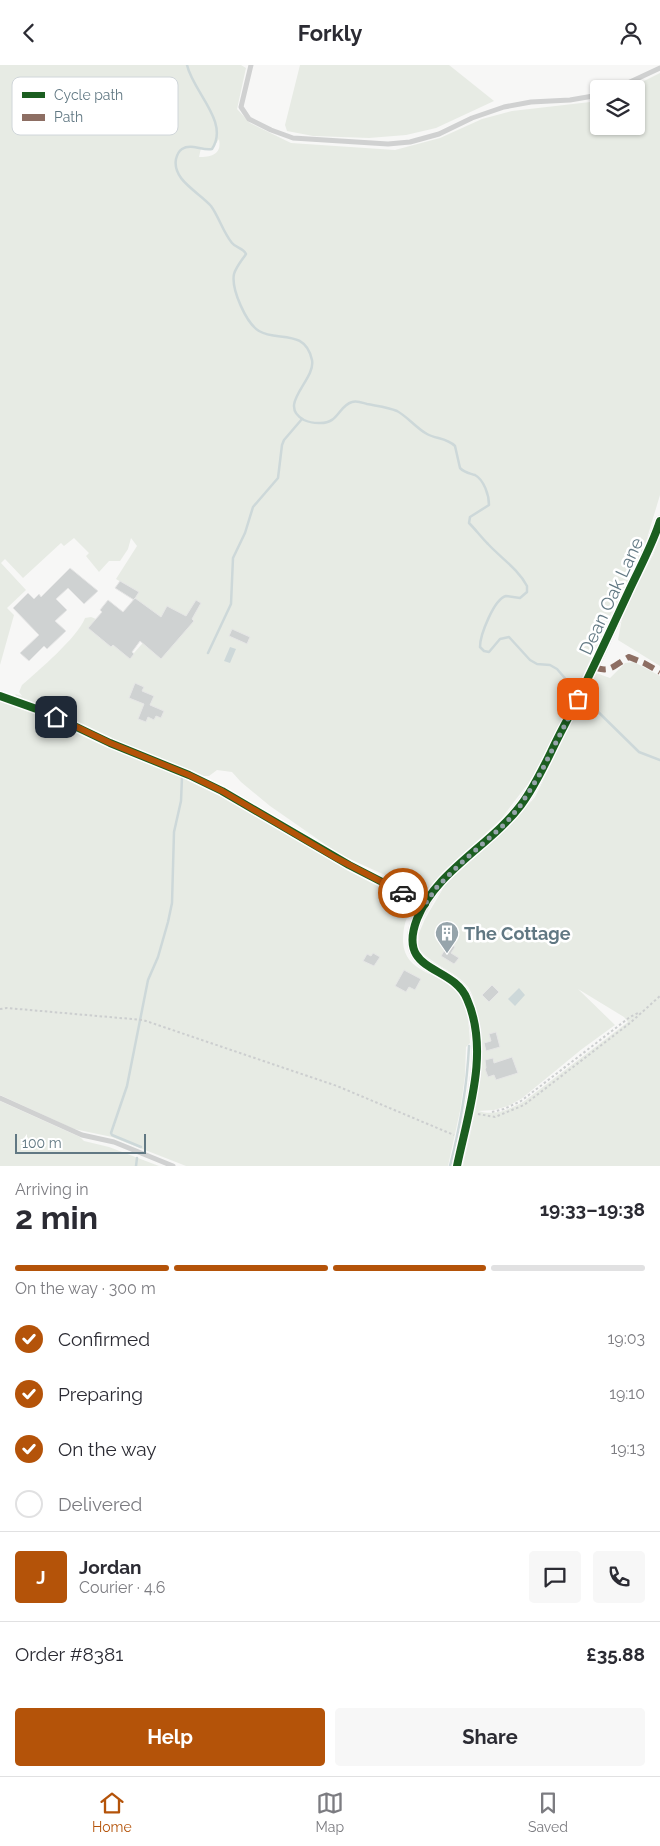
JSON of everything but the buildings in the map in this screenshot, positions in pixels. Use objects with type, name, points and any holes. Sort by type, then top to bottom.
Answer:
[{"type":"street","name":"Dean Oak Lane","points":[[457,1166],[469,1110],[477,1053],[472,1009],[459,986],[424,965],[416,956],[412,945],[417,919],[437,887],[506,823],[520,806],[540,774],[580,695],[660,524]]},
{"type":"lane","points":[[251,65],[241,107],[249,119],[293,139],[388,144],[410,142],[439,134],[472,118],[504,107],[531,102],[570,100],[590,97]]},
{"type":"lane","points":[[634,80],[660,68]]},
{"type":"lane","points":[[0,696],[45,713],[222,791],[336,858],[425,904]]},
{"type":"lane","points":[[0,1098],[82,1135],[114,1142],[173,1166]]},
{"type":"path","points":[[469,1110],[483,1116],[495,1117],[524,1105],[630,1023],[660,997]]},
{"type":"path","points":[[0,1009],[7,1008],[143,1020],[337,1086],[454,1136]]},
{"type":"path","points":[[492,1112],[521,1101],[630,1017],[640,1013]]},
{"type":"path","points":[[561,1071],[564,1074]]},
{"type":"shaded area","points":[[0,65],[241,65],[246,68],[237,109],[250,123],[291,143],[395,150],[440,138],[482,119],[512,111],[590,102],[590,135],[645,135],[645,80],[660,73],[660,495],[645,545],[608,620],[572,700],[533,777],[501,819],[462,855],[427,893],[420,896],[398,887],[398,881],[339,854],[270,806],[232,772],[217,770],[209,776],[199,776],[108,739],[98,731],[19,701],[15,694],[22,696],[19,692],[22,685],[66,644],[85,618],[91,617],[96,619],[100,625],[134,653],[148,637],[134,600],[138,592],[116,579],[137,546],[131,538],[128,549],[120,561],[109,561],[99,572],[86,556],[89,553],[74,538],[64,546],[61,543],[23,578],[5,559],[1,563],[26,590],[7,608],[14,615],[0,665]],"holes":[[[219,139],[220,144],[215,154],[199,157],[201,148],[212,149]]]},
{"type":"shaded area","points":[[300,65],[449,65],[494,101],[436,128],[406,135],[369,138],[313,136],[287,131],[285,125]]},
{"type":"shaded area","points":[[660,537],[660,666],[618,640],[623,613],[653,555]]},
{"type":"shaded area","points":[[230,647],[236,649],[230,663],[224,661]]},
{"type":"shaded area","points":[[634,662],[660,676],[660,1166],[463,1166],[479,1089],[482,1051],[481,1031],[473,996],[468,987],[463,981],[423,953],[418,947],[419,933],[445,885],[516,819],[535,797],[596,673],[610,678],[625,663]],"holes":[[[578,989],[624,1017],[628,1022],[523,1102],[506,1110],[490,1113],[478,1111],[494,1110],[508,1106],[521,1099],[582,1049],[615,1025]]]},
{"type":"shaded area","points":[[0,700],[54,719],[181,774],[226,797],[341,864],[414,902],[404,928],[403,942],[405,953],[416,967],[442,980],[457,991],[464,1002],[468,1023],[470,1043],[466,1047],[465,1076],[460,1111],[448,1166],[186,1166],[112,1137],[74,1129],[0,1095]]},
{"type":"shaded area","points":[[519,988],[525,995],[515,1006],[508,999]]},
{"type":"shaded area","points":[[0,1101],[80,1137],[84,1141],[109,1147],[159,1166],[0,1166]]},
{"type":"waterway","points":[[187,65],[196,86],[214,118],[217,128],[216,139],[212,149],[185,147],[179,152],[176,159],[178,173],[187,185],[211,206],[232,243],[246,254],[235,271],[234,280],[237,297],[249,321],[259,331],[297,340],[308,350],[312,360],[312,368],[295,400],[296,414],[307,421],[326,423],[335,418],[347,404],[354,401],[360,402],[397,411],[430,436],[449,441],[455,446],[460,468],[478,477],[488,497],[489,505],[470,517],[469,523],[514,569],[527,586],[527,592],[520,598],[506,596],[492,610],[485,626],[480,647],[484,651],[489,652],[500,639],[509,637],[530,660],[537,664],[550,665],[557,669],[577,692]]},
{"type":"waterway","points":[[208,653],[231,604],[233,558],[245,533],[253,507],[278,478],[284,440],[302,419]]},
{"type":"waterway","points":[[583,697],[639,752],[660,760]]},
{"type":"waterway","points":[[141,1147],[111,1133],[127,1086],[148,980],[158,957],[172,903],[174,832],[181,801],[182,777]]},
{"type":"waterway","points":[[450,1166],[467,1077],[469,1046]]},
{"type":"waterway","points":[[136,1166],[137,1158]]},
{"type":"marked path","points":[[594,667],[609,669],[629,657],[660,672]]},
{"type":"cycle path","points":[[457,1166],[475,1082],[477,1040],[474,1019],[467,999],[460,988],[450,979],[429,967],[414,950],[413,937],[417,919],[425,902],[437,887],[509,819],[533,786],[597,660],[660,521]]},
{"type":"cycle path","points":[[0,696],[45,712],[110,743],[189,775],[222,791],[349,865],[425,904]]},
{"type":"way so far","points":[[403,893],[425,904],[437,887],[460,864],[506,823],[520,806],[540,774],[578,699]]},
{"type":"place","name":"The Cottage","points":[[447,954]]},
{"type":"route","points":[[56,717],[110,743],[160,761],[222,791],[336,858],[403,893]]}]
